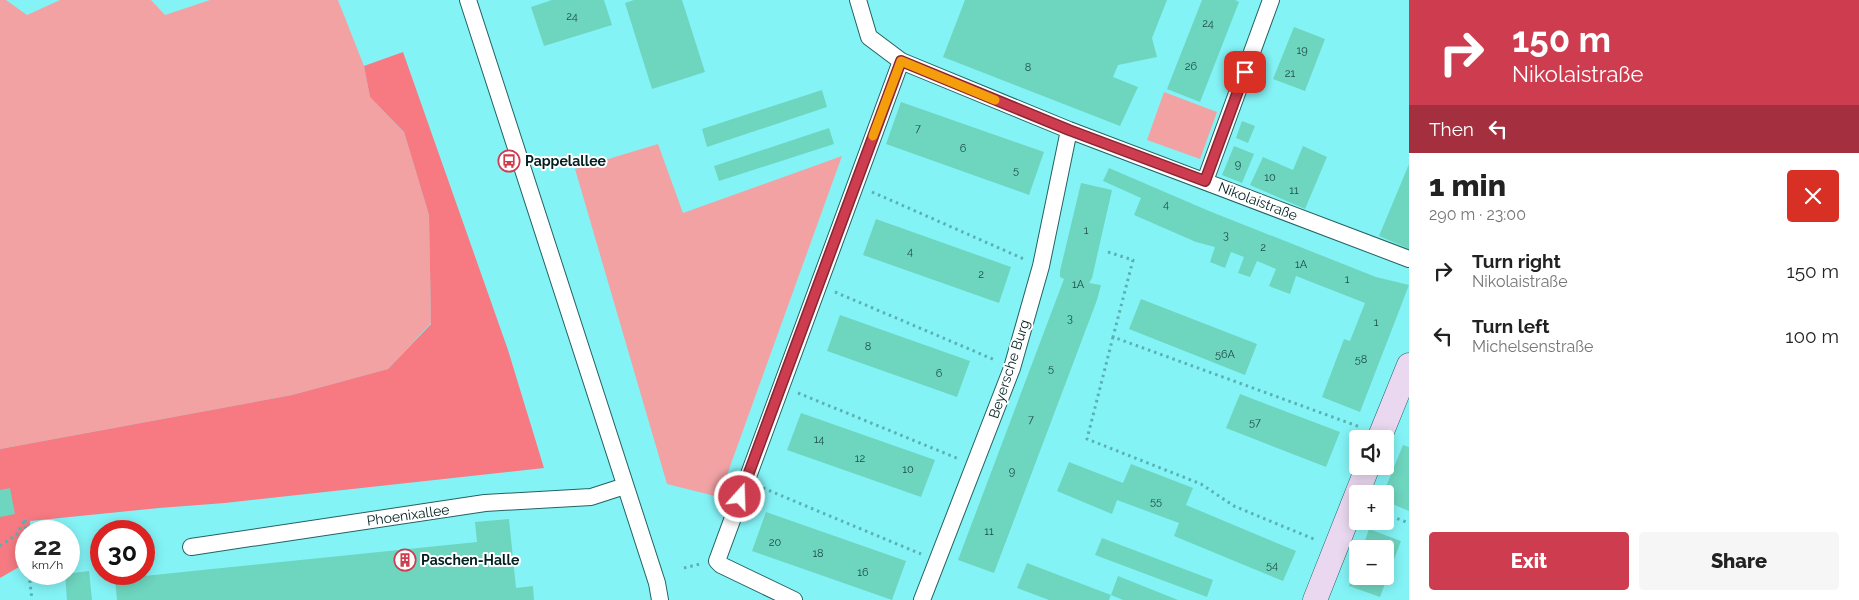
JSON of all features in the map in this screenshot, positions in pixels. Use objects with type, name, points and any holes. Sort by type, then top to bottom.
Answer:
[{"type":"street","points":[[468,0],[657,583],[660,600]]},
{"type":"street","name":"Nikolaistraße","points":[[858,0],[869,37],[901,61],[1069,130],[1409,259]]},
{"type":"street","points":[[1205,181],[1272,0]]},
{"type":"street","points":[[794,600],[721,565],[717,561],[901,61]]},
{"type":"street","name":"Beyersche Burg","points":[[922,600],[976,466],[1012,368],[1041,266],[1069,130]]},
{"type":"street","points":[[1383,430],[1409,365]]},
{"type":"street","points":[[1314,600],[1364,475]]},
{"type":"street","name":"Phoenixallee","points":[[191,547],[485,503],[591,497],[625,486]]},
{"type":"path","points":[[855,184],[1041,266]]},
{"type":"path","points":[[1108,252],[1133,260],[1087,439],[1201,484],[1234,506],[1336,547]]},
{"type":"path","points":[[818,284],[1012,368]]},
{"type":"path","points":[[1113,338],[1361,430]]},
{"type":"path","points":[[782,386],[976,466]]},
{"type":"path","points":[[746,481],[937,560]]},
{"type":"path","points":[[1394,517],[1409,523]]},
{"type":"path","points":[[0,546],[15,535]]},
{"type":"path","points":[[30,585],[32,600]]},
{"type":"shaded area","points":[[0,0],[6,0],[27,15],[60,0],[151,0],[165,15],[210,0],[338,0],[364,66],[370,97],[404,132],[429,215],[431,323],[388,369],[292,395],[0,449]]},
{"type":"shaded area","points":[[403,52],[508,350],[544,468],[225,503],[40,520],[15,520],[15,569],[0,578],[0,449],[292,395],[388,369],[431,324],[429,215],[404,132],[370,97],[364,66]]},
{"type":"shaded area","points":[[1164,92],[1217,112],[1200,159],[1147,140]]},
{"type":"shaded area","points":[[658,144],[683,213],[842,156],[719,497],[667,484],[575,169]]},
{"type":"building","points":[[552,0],[604,0],[612,25],[544,46],[531,7]]},
{"type":"building","points":[[634,0],[682,0],[705,72],[652,89],[625,3]]},
{"type":"building","points":[[965,0],[1167,0],[1152,38],[1157,57],[1118,65],[1113,77],[1138,87],[1120,126],[943,57]]},
{"type":"building","points":[[1202,0],[1235,0],[1239,2],[1200,102],[1167,89]]},
{"type":"building","points":[[1294,27],[1325,39],[1305,91],[1273,79]]},
{"type":"building","points":[[822,90],[827,107],[707,147],[702,129]]},
{"type":"building","points":[[901,102],[1044,152],[1029,195],[886,144]]},
{"type":"building","points":[[1242,121],[1255,126],[1248,143],[1236,138]]},
{"type":"building","points":[[829,128],[834,144],[719,181],[714,166]]},
{"type":"building","points":[[1234,146],[1254,154],[1242,183],[1222,175]]},
{"type":"building","points":[[1303,146],[1327,157],[1305,209],[1250,185],[1263,157],[1293,170]]},
{"type":"building","points":[[1409,164],[1409,249],[1379,236]]},
{"type":"building","points":[[1109,168],[1209,211],[1376,277],[1409,285],[1360,412],[1322,397],[1344,339],[1350,341],[1365,303],[1296,276],[1290,294],[1269,286],[1276,269],[1257,261],[1250,277],[1238,273],[1244,257],[1231,252],[1225,268],[1210,262],[1215,247],[1196,242],[1134,215],[1141,198],[1103,181]]},
{"type":"building","points":[[1081,183],[1112,190],[1092,278],[1089,283],[1101,285],[994,573],[958,560],[1064,279],[1060,277],[1060,271]]},
{"type":"building","points":[[876,219],[1011,267],[999,303],[863,255]]},
{"type":"building","points":[[1141,299],[1257,344],[1245,375],[1129,329]]},
{"type":"building","points":[[840,315],[970,361],[957,397],[827,351]]},
{"type":"building","points":[[1240,394],[1340,432],[1326,467],[1226,428]]},
{"type":"building","points":[[801,413],[935,460],[921,497],[787,450]]},
{"type":"building","points":[[1403,445],[1409,447],[1409,511],[1394,505],[1394,485],[1387,485],[1391,475],[1394,475],[1394,467]]},
{"type":"building","points":[[1069,462],[1123,483],[1131,464],[1193,488],[1186,505],[1296,551],[1283,581],[1174,536],[1179,523],[1117,500],[1112,514],[1057,491]]},
{"type":"building","points":[[10,488],[15,514],[0,517],[0,490]]},
{"type":"building","points":[[766,512],[906,561],[892,600],[752,551]]},
{"type":"building","name":"Paschen-Halle","points":[[509,519],[516,588],[533,586],[534,600],[117,600],[116,585],[155,585],[155,575],[477,542],[475,522]]},
{"type":"building","points":[[1369,530],[1372,530],[1401,541],[1394,560],[1394,540],[1365,540]]},
{"type":"building","points":[[1102,538],[1213,580],[1207,597],[1095,555]]},
{"type":"building","points":[[1027,563],[1111,595],[1109,600],[1049,600],[1017,588]]},
{"type":"building","points":[[89,571],[92,600],[67,600],[66,585],[80,585],[80,572]]},
{"type":"building","points":[[1118,576],[1178,600],[1123,600],[1111,595]]},
{"type":"building","points":[[1349,585],[1384,585],[1380,597]]},
{"type":"slow traffic","points":[[873,136],[901,61],[995,100]]},
{"type":"place","name":"Pappelallee","points":[[509,161]]},
{"type":"place","name":"Paschen-Halle","points":[[405,560]]},
{"type":"route","points":[[740,497],[901,61],[1069,130],[1205,181],[1245,72]]}]
